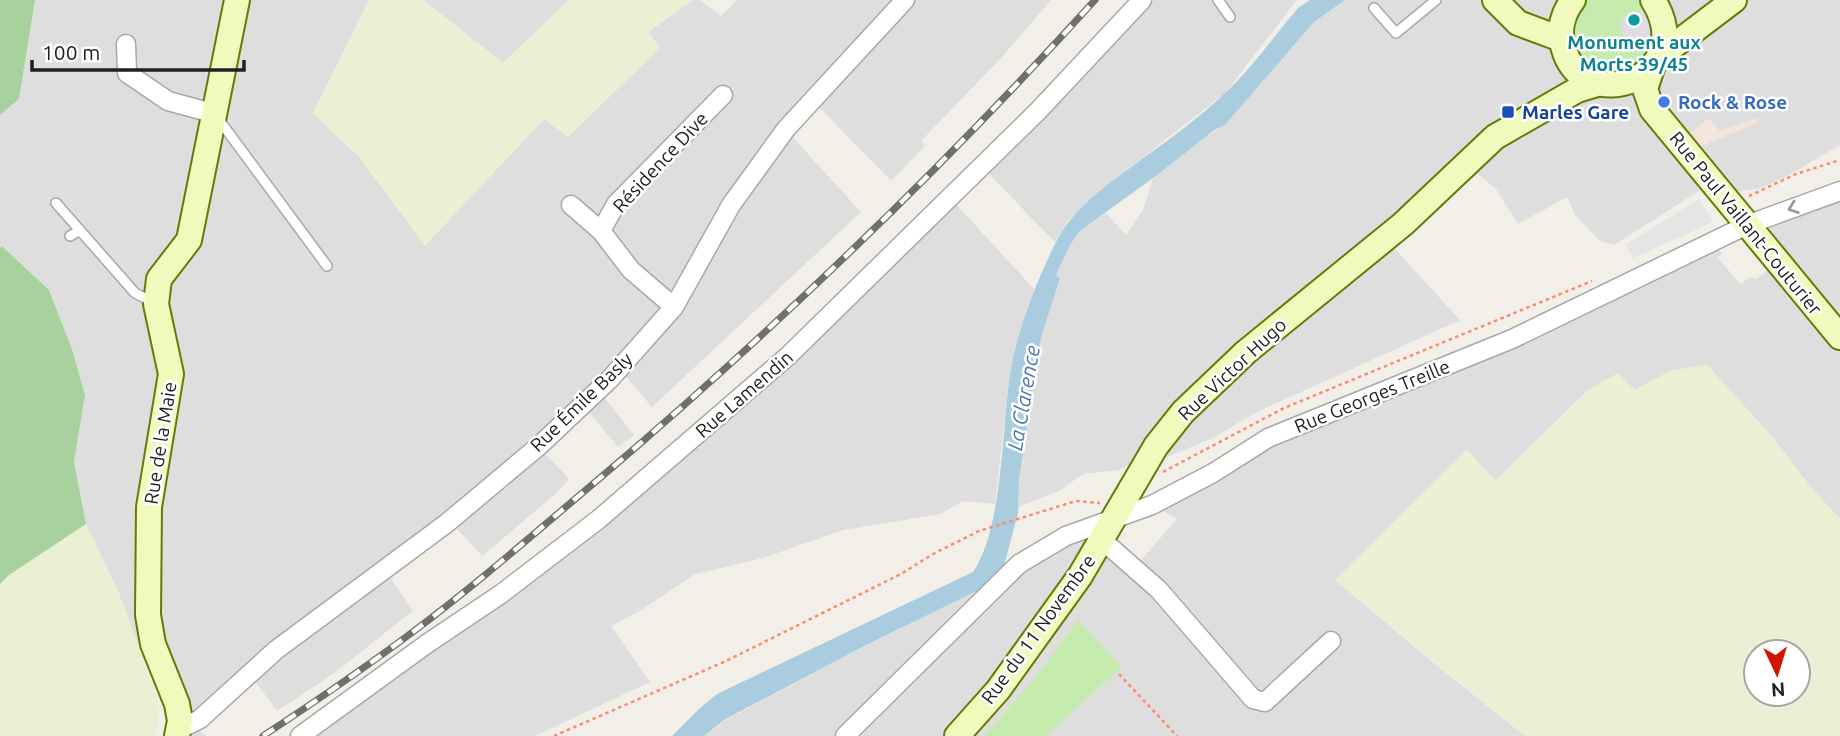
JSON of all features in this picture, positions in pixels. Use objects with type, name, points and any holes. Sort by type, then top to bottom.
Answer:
[{"type":"main road","name":"Rue de la Maie","points":[[179,733],[177,704],[153,644],[148,615],[149,507],[171,374],[156,304],[159,279],[189,240],[237,0]]},
{"type":"main road","name":"Rue Paul Vaillant-Couturier","points":[[1495,0],[1514,20],[1565,50],[1582,75],[1624,90],[1652,109],[1840,337]]},
{"type":"main road","points":[[1526,25],[1571,2]]},
{"type":"main road","points":[[1551,103],[1565,50],[1562,22],[1571,2]]},
{"type":"main road","points":[[1656,6],[1677,16],[1728,4]]},
{"type":"main road","name":"Rue Victor Hugo","points":[[1107,529],[1156,446],[1182,412],[1246,352],[1403,224],[1494,137],[1577,90],[1633,81],[1728,4]]},
{"type":"main road","points":[[1652,109],[1645,89],[1665,34],[1656,6]]},
{"type":"main road","name":"Rue du 11 Novembre","points":[[957,736],[998,690],[1080,576],[1107,529]]},
{"type":"street","name":"Rue Émile Basly","points":[[179,733],[200,719],[276,650],[447,523],[540,444],[610,379],[674,307],[731,205],[786,129],[905,0]]},
{"type":"street","name":"Rue Lamendin","points":[[300,736],[428,643],[501,594],[599,519],[788,356],[1038,111],[1142,0]]},
{"type":"street","points":[[126,44],[127,74],[168,101],[216,115]]},
{"type":"street","name":"Résidence Dive","points":[[601,231],[616,204],[723,95]]},
{"type":"street","name":"Rue Georges Treille","points":[[1107,529],[1190,485],[1268,438],[1512,339],[1634,279],[1740,216],[1840,191]]},
{"type":"street","name":"Résidence Dive","points":[[571,205],[601,231],[631,270],[674,307]]},
{"type":"street","points":[[845,736],[1019,564],[1066,537],[1107,529],[1253,699],[1265,702],[1331,641]]},
{"type":"lane","points":[[1218,0],[1230,17]]},
{"type":"lane","points":[[1374,8],[1396,33],[1436,0]]},
{"type":"lane","points":[[216,115],[305,230],[327,266]]},
{"type":"lane","points":[[57,203],[135,293],[156,304]]},
{"type":"lane","points":[[70,236],[80,230]]},
{"type":"path","points":[[1740,216],[1748,196],[1796,174],[1840,160]]},
{"type":"path","points":[[1160,474],[1284,408],[1595,280]]},
{"type":"path","points":[[554,736],[726,661],[901,574],[979,531],[1076,501]]},
{"type":"path","points":[[1119,674],[1177,736]]},
{"type":"shaded area","points":[[35,0],[369,0],[313,113],[360,158],[425,245],[544,119],[568,136],[660,48],[648,32],[693,0],[700,0],[721,16],[737,0],[1051,0],[1001,58],[921,141],[925,146],[891,181],[813,101],[786,130],[861,212],[652,407],[623,373],[599,391],[634,435],[618,447],[583,405],[542,450],[569,479],[558,492],[482,556],[450,521],[384,568],[413,611],[334,673],[277,711],[249,673],[192,724],[206,736],[176,736],[158,659],[136,643],[118,591],[86,524],[74,462],[85,395],[72,349],[49,290],[3,246],[0,248],[0,115],[19,99]]},
{"type":"shaded area","points":[[423,0],[569,0],[503,63]]},
{"type":"shaded area","points":[[1142,0],[1297,0],[1225,93],[1127,170],[1068,221],[1055,242],[981,166]]},
{"type":"shaded area","points":[[1345,0],[1840,0],[1840,145],[1787,176],[1758,189],[1724,196],[1704,188],[1614,245],[1600,241],[1575,215],[1567,197],[1518,224],[1496,189],[1474,171],[1395,249],[1460,320],[1257,412],[1213,438],[1145,466],[1137,460],[1120,470],[1083,474],[1059,491],[1018,507],[1019,480],[1035,367],[1042,334],[1060,280],[1056,275],[1070,245],[1080,231],[1106,213],[1126,235],[1143,210],[1153,178],[1200,140],[1225,125],[1314,22]]},
{"type":"shaded area","points":[[1646,8],[1651,17],[1652,45],[1643,37],[1629,38],[1622,34],[1620,27],[1622,19],[1630,19]]},
{"type":"shaded area","points":[[1709,118],[1720,131],[1758,118],[1759,122],[1700,147],[1688,134]]},
{"type":"shaded area","points":[[1840,191],[1840,519],[1813,490],[1775,440],[1707,365],[1670,371],[1635,390],[1588,390],[1495,481],[1467,450],[1335,580],[1525,736],[704,736],[724,721],[866,645],[987,586],[1066,536],[1101,539],[1134,568],[1177,519],[1152,505],[1268,438],[1710,250],[1718,249],[1722,254],[1718,258],[1740,284],[1750,277],[1756,279],[1778,263],[1747,225]]},
{"type":"shaded area","points":[[1699,199],[1713,222],[1633,258],[1625,245]]},
{"type":"shaded area","points":[[954,202],[1035,290],[1010,372],[995,504],[963,501],[941,514],[843,530],[763,558],[695,574],[643,609],[611,626],[650,682],[535,736],[300,736],[501,594]]},
{"type":"green space","points":[[0,0],[35,0],[19,99],[0,115]]},
{"type":"green space","points":[[369,0],[423,0],[503,63],[569,0],[692,0],[648,32],[660,48],[568,137],[544,119],[425,246],[360,158],[313,113]]},
{"type":"green space","points":[[1587,0],[1638,0],[1646,8],[1630,19],[1622,19],[1620,27],[1622,34],[1629,38],[1643,37],[1652,45],[1638,64],[1618,72],[1603,72],[1590,66],[1580,56],[1572,29],[1577,14]]},
{"type":"green space","points":[[2,246],[49,290],[72,349],[85,395],[74,462],[86,524],[9,575],[0,584],[0,248]]},
{"type":"green space","points":[[1707,365],[1775,440],[1813,490],[1840,519],[1840,736],[1525,736],[1335,580],[1466,450],[1496,481],[1588,390],[1618,373],[1635,390],[1670,371]]},
{"type":"green space","points":[[86,524],[118,591],[153,684],[159,709],[158,731],[155,736],[0,736],[0,584],[8,575]]},
{"type":"green space","points":[[1078,620],[1122,667],[1046,736],[984,736],[1035,678]]},
{"type":"water","name":"La Clarence","points":[[1310,0],[1345,0],[1314,22],[1225,125],[1213,131],[1080,231],[1070,245],[1056,275],[1060,279],[1042,334],[1035,367],[1019,480],[1018,513],[1004,566],[987,586],[866,645],[724,720],[704,736],[672,736],[717,694],[973,572],[983,553],[996,505],[1010,374],[1017,341],[1034,291],[1063,230],[1095,195],[1187,126],[1225,93],[1254,63],[1298,8]]},
{"type":"railway","points":[[263,736],[435,615],[665,422],[793,306],[917,187],[1095,0]]},
{"type":"place","name":"Monument aux Morts 39/45","points":[[1634,20]]},
{"type":"place","name":"Rock & Rose","points":[[1664,102]]},
{"type":"place","name":"Marles Gare","points":[[1508,112]]}]
